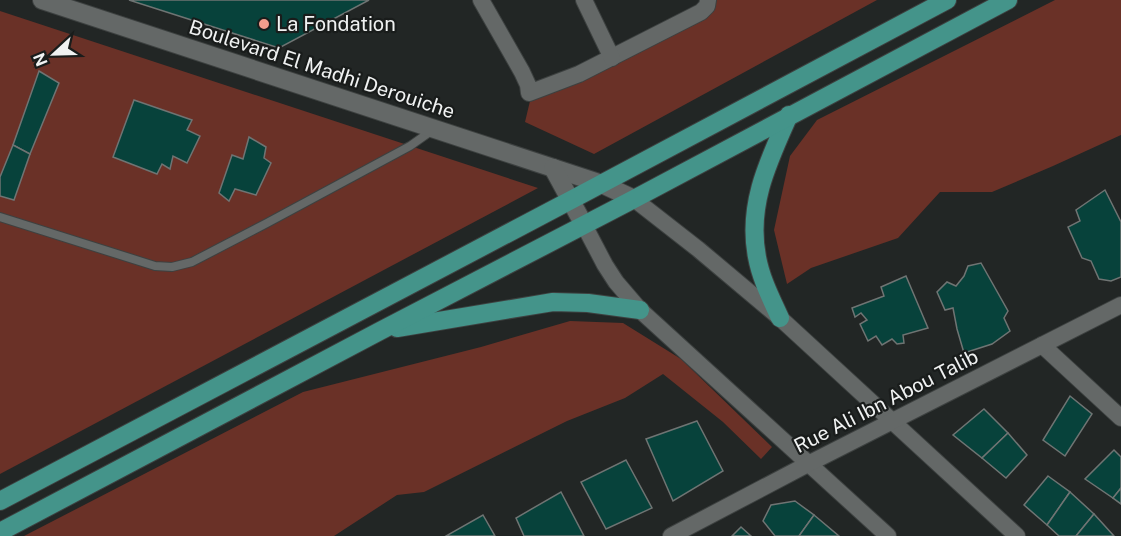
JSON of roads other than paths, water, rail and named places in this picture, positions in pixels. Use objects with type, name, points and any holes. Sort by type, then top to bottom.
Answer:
[{"type":"main road","points":[[0,501],[947,0]]},
{"type":"main road","points":[[0,532],[1008,0]]},
{"type":"main road","points":[[780,318],[764,284],[757,258],[754,225],[759,193],[768,162],[789,116]]},
{"type":"main road","points":[[380,331],[553,302],[588,303],[640,310]]},
{"type":"street","name":"Boulevard El Madhi Derouiche","points":[[42,0],[602,184],[634,199]]},
{"type":"street","points":[[584,0],[612,58]]},
{"type":"street","points":[[485,2],[522,72],[529,93],[579,74],[701,12],[708,0]]},
{"type":"street","points":[[553,168],[604,265],[640,310],[888,536]]},
{"type":"street","points":[[634,199],[780,318],[1017,536]]},
{"type":"street","name":"Rue Ali Ibn Abou Talib","points":[[671,536],[1121,305]]},
{"type":"street","points":[[1042,345],[1121,417]]},
{"type":"lane","points":[[0,217],[155,266],[172,267],[192,262],[267,223],[410,146],[434,129]]},
{"type":"place","name":"La Fondation","points":[[264,24]]}]
